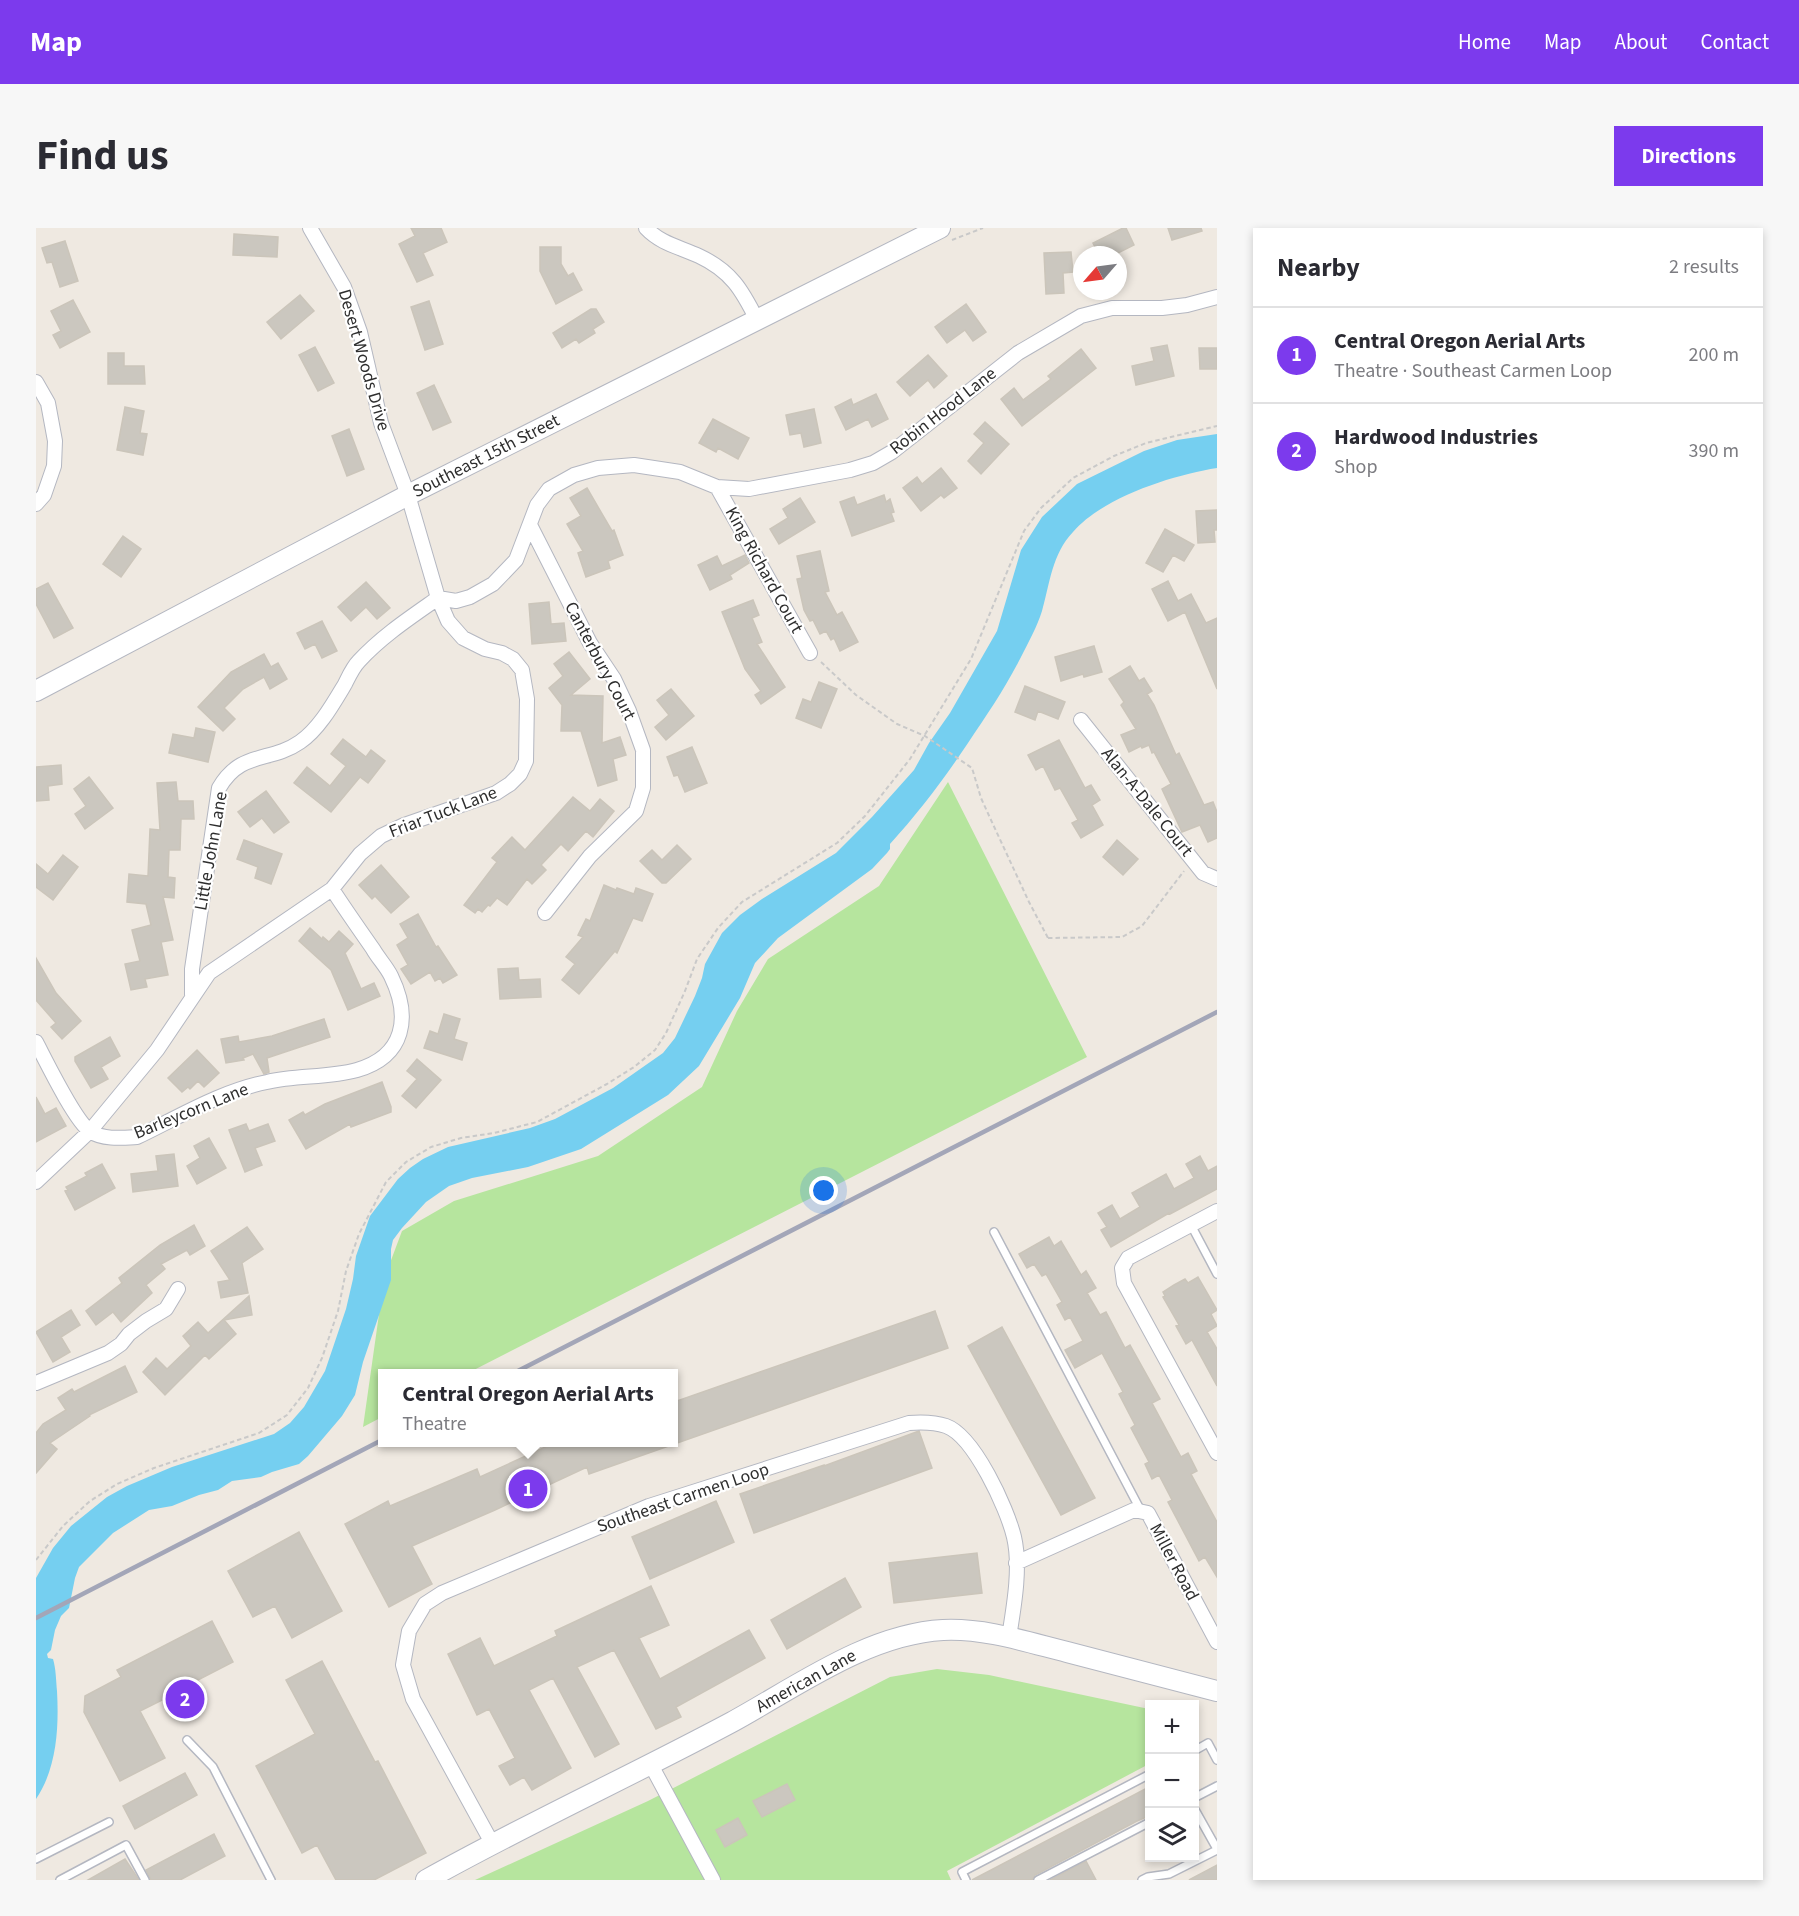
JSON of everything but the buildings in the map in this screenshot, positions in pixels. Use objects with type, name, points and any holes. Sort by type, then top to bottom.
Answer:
[{"type":"main road","name":"Southeast 15th Street","points":[[39,684],[408,495],[940,228]]},
{"type":"main road","name":"American Lane","points":[[426,1880],[492,1843],[732,1722],[834,1664],[892,1639],[942,1630],[1009,1637],[1217,1691]]},
{"type":"street","name":"Desert Woods Drive","points":[[310,228],[344,286],[360,332],[381,423],[408,495]]},
{"type":"street","points":[[646,228],[653,235],[674,247],[699,256],[723,270],[742,290],[757,320]]},
{"type":"street","name":"Robin Hood Lane","points":[[438,598],[456,601],[470,597],[493,584],[516,560],[537,505],[549,489],[574,475],[598,468],[634,465],[680,472],[717,487],[749,489],[850,470],[873,463],[892,452],[1018,353],[1081,316],[1112,308],[1162,308],[1187,305],[1217,297]]},
{"type":"street","points":[[36,382],[48,403],[55,441],[54,466],[44,495],[36,504]]},
{"type":"street","name":"King Richard Court","points":[[717,487],[810,653]]},
{"type":"street","name":"Friar Tuck Lane","points":[[36,1182],[90,1131],[157,1050],[209,973],[332,889],[360,854],[381,836],[404,825],[496,793],[520,774],[526,761],[527,699],[522,670],[513,659],[502,653],[485,649],[464,638],[448,621],[438,598],[408,495]]},
{"type":"street","name":"Canterbury Court","points":[[530,525],[590,643],[614,679],[643,750],[643,788],[636,811],[590,856],[545,913]]},
{"type":"street","name":"Little John Lane","points":[[192,995],[192,969],[219,788],[227,775],[240,765],[300,742],[317,726],[358,662],[393,631],[438,598]]},
{"type":"street","name":"Alan-A-Dale Court","points":[[1081,720],[1203,873],[1217,879]]},
{"type":"street","name":"Barleycorn Lane","points":[[90,1131],[107,1137],[137,1137],[230,1092],[267,1081],[339,1074],[359,1069],[392,1051],[399,1038],[402,1020],[391,976],[332,889]]},
{"type":"street","points":[[36,1042],[76,1113],[90,1131]]},
{"type":"street","points":[[1217,1211],[1128,1258],[1122,1268],[1124,1283],[1217,1453]]},
{"type":"street","points":[[36,1383],[121,1344],[129,1334],[166,1309],[178,1289]]},
{"type":"street","name":"Southeast Carmen Loop","points":[[492,1843],[413,1699],[404,1665],[409,1631],[425,1604],[442,1593],[649,1506],[909,1423],[926,1422],[947,1426],[964,1437],[992,1479],[1014,1537],[1016,1596],[1009,1637]]},
{"type":"street","name":"Miller Road","points":[[1016,1563],[1134,1510],[1148,1513],[1217,1642]]},
{"type":"street","points":[[650,1763],[713,1880]]},
{"type":"lane","points":[[1191,1225],[1217,1274]]},
{"type":"lane","points":[[994,1232],[1141,1511]]},
{"type":"lane","points":[[187,1740],[213,1767],[271,1880]]},
{"type":"lane","points":[[1199,1748],[1208,1743],[1217,1760]]},
{"type":"lane","points":[[966,1880],[962,1872],[1145,1776]]},
{"type":"lane","points":[[1199,1795],[1217,1786]]},
{"type":"lane","points":[[1143,1880],[1148,1877],[1170,1877],[1217,1849],[1199,1817]]},
{"type":"lane","points":[[36,1858],[109,1822]]},
{"type":"lane","points":[[1038,1880],[1145,1824]]},
{"type":"lane","points":[[60,1880],[126,1845],[145,1880]]},
{"type":"path","points":[[36,1560],[63,1526],[90,1501],[117,1484],[154,1468],[259,1433],[287,1415],[308,1388],[322,1358],[338,1311],[346,1271],[359,1234],[386,1182],[406,1162],[431,1148],[461,1138],[495,1133],[537,1122],[607,1084],[655,1050],[666,1033],[686,991],[697,959],[718,928],[742,902],[837,843],[865,816],[910,759],[971,659],[1019,540],[1041,508],[1073,478],[1114,456],[1146,443],[1217,426]]},
{"type":"path","points":[[810,653],[865,701],[897,724],[925,736],[972,768],[981,798],[1048,938],[1122,936],[1142,926],[1192,860]]},
{"type":"green space","points":[[948,782],[1087,1057],[476,1369],[378,1369],[378,1419],[363,1427],[384,1279],[402,1231],[454,1201],[598,1156],[702,1087],[737,1011],[768,959],[879,886]]},
{"type":"green space","points":[[937,1669],[989,1675],[1145,1708],[1145,1766],[947,1871],[951,1880],[475,1880],[648,1801],[890,1677]]},
{"type":"water","points":[[1217,434],[1217,468],[1160,482],[1120,498],[1086,519],[1073,532],[1056,559],[1042,611],[1029,641],[1003,690],[959,756],[890,844],[887,853],[872,869],[778,938],[755,963],[740,998],[699,1066],[668,1095],[581,1149],[528,1167],[472,1178],[449,1186],[426,1202],[402,1228],[393,1240],[391,1280],[363,1362],[355,1395],[342,1416],[308,1456],[299,1464],[261,1477],[232,1481],[218,1490],[172,1506],[149,1510],[113,1533],[79,1567],[69,1608],[61,1616],[55,1630],[51,1650],[47,1654],[48,1658],[53,1659],[55,1671],[58,1705],[57,1733],[48,1774],[36,1799],[36,1578],[53,1548],[71,1526],[107,1497],[127,1486],[172,1467],[274,1434],[290,1423],[304,1407],[325,1371],[346,1309],[356,1256],[370,1216],[398,1179],[423,1159],[448,1147],[530,1128],[555,1119],[613,1088],[663,1053],[675,1038],[695,996],[705,964],[722,933],[740,915],[762,899],[836,853],[914,770],[997,631],[1021,550],[1042,517],[1077,484],[1144,451],[1177,440]]},
{"type":"railway","points":[[522,1369],[1217,1012]]},
{"type":"railway","points":[[36,1618],[378,1442]]},
{"type":"place","name":"Central Oregon Aerial Arts","points":[[528,1489]]},
{"type":"place","name":"Hardwood Industries","points":[[185,1699]]}]
